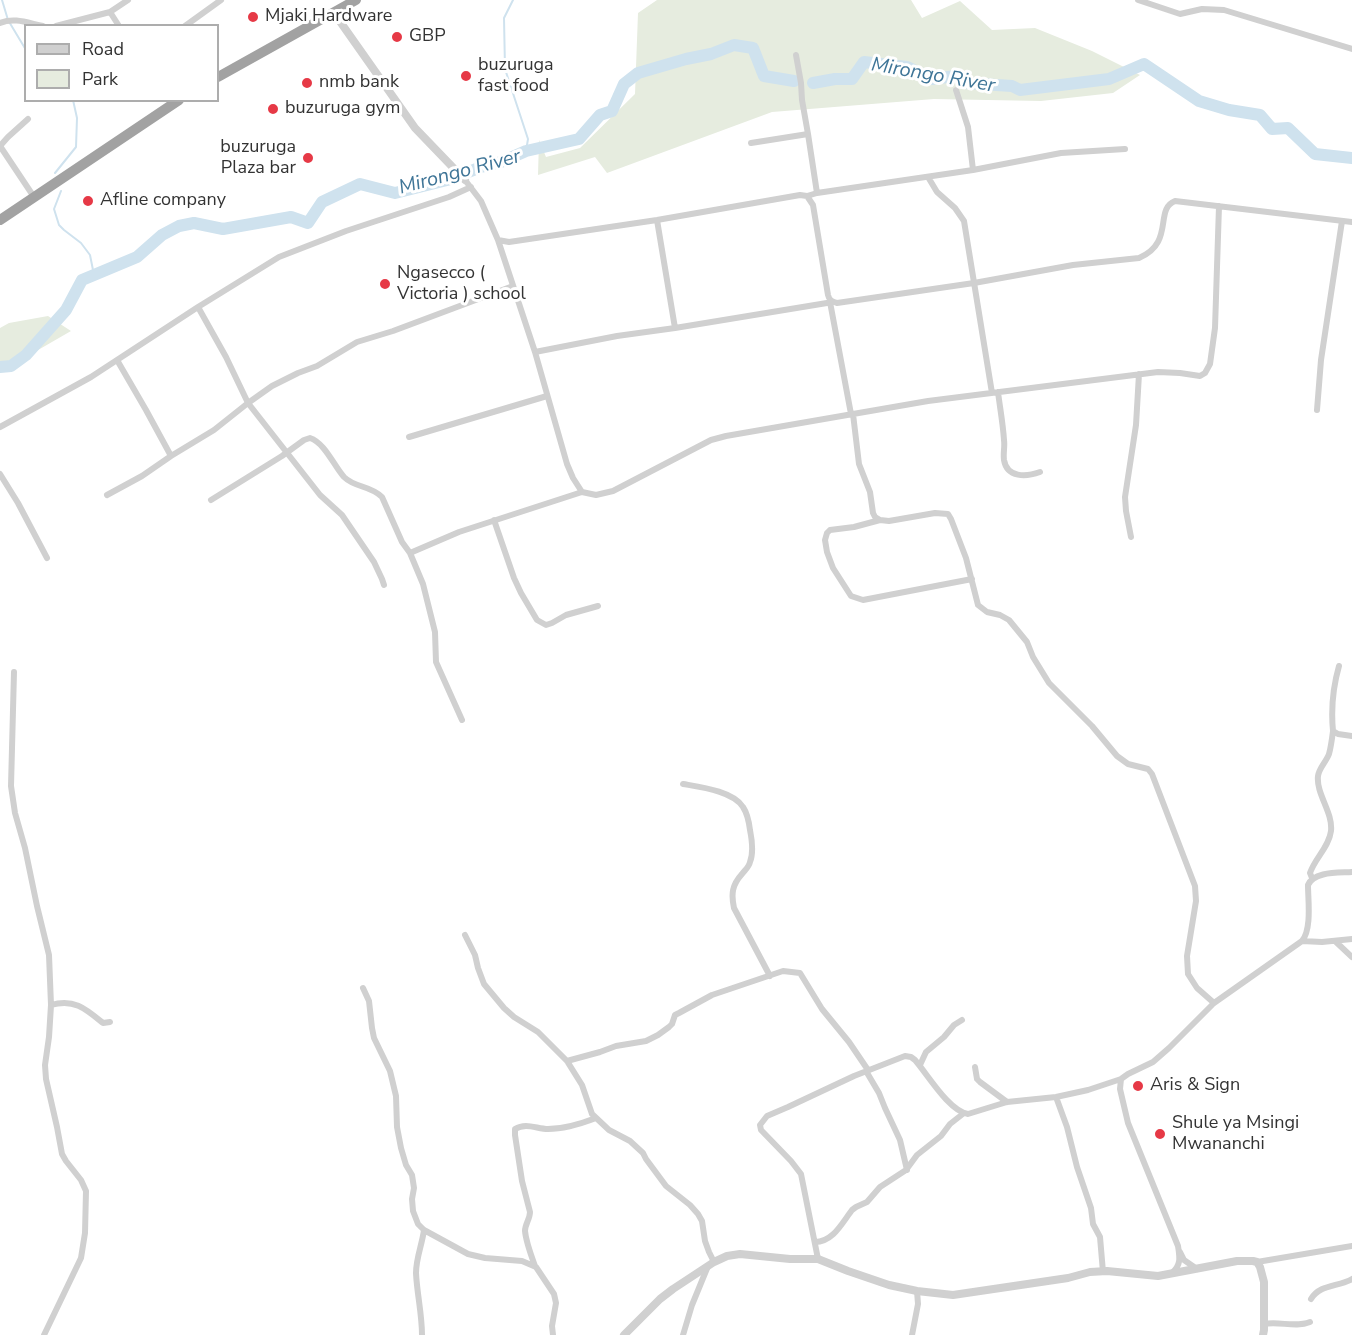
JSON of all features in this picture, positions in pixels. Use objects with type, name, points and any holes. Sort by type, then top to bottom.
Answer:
[{"type":"highway","points":[[219,76],[356,0]]},
{"type":"highway","points":[[0,220],[165,104]]},
{"type":"street","points":[[64,24],[110,12],[128,0]]},
{"type":"street","points":[[188,24],[221,0]]},
{"type":"street","points":[[1138,0],[1180,14],[1202,9],[1224,10],[1352,49]]},
{"type":"street","points":[[110,12],[118,24]]},
{"type":"street","points":[[334,13],[415,128],[481,201],[498,240],[535,352],[567,464],[582,492]]},
{"type":"street","points":[[0,23],[16,20],[34,24]]},
{"type":"street","points":[[796,55],[817,193]]},
{"type":"street","points":[[956,90],[968,127],[973,170]]},
{"type":"street","points":[[28,119],[0,146],[34,197]]},
{"type":"street","points":[[751,143],[808,134]]},
{"type":"street","points":[[498,240],[508,242],[657,220],[800,195],[807,196],[973,170],[1061,153],[1125,149]]},
{"type":"street","points":[[928,177],[937,192],[955,208],[964,220],[1005,443],[1006,466],[1021,476],[1040,472]]},
{"type":"street","points":[[0,427],[91,377],[279,257],[449,197],[468,184]]},
{"type":"street","points":[[807,196],[813,204],[828,295],[852,414],[859,464],[870,492],[873,513],[880,520]]},
{"type":"street","points":[[535,352],[617,336],[831,302],[845,302],[974,283],[1073,265],[1139,258],[1148,255],[1160,240],[1165,210],[1172,201],[1352,222]]},
{"type":"street","points":[[410,553],[459,532],[582,492],[596,495],[613,490],[711,440],[927,401],[995,392],[1158,372],[1200,376],[1208,369],[1215,328],[1218,206]]},
{"type":"street","points":[[657,220],[675,328]]},
{"type":"street","points":[[1317,410],[1342,221]]},
{"type":"street","points":[[106,495],[142,476],[214,430],[279,382],[317,366],[357,342],[393,332],[513,286]]},
{"type":"street","points":[[198,307],[248,403],[320,495],[342,515],[374,562],[384,585]]},
{"type":"street","points":[[117,360],[171,456]]},
{"type":"street","points":[[1131,537],[1125,497],[1136,425],[1138,374]]},
{"type":"street","points":[[409,437],[548,396]]},
{"type":"street","points":[[210,500],[310,438],[319,443],[348,481],[377,492],[382,497],[423,584],[435,632],[436,663],[462,720]]},
{"type":"street","points":[[0,474],[47,558]]},
{"type":"street","points":[[972,579],[863,600],[851,596],[830,562],[826,535],[830,530],[870,524],[880,520],[935,513],[948,514],[966,558],[972,579],[978,605],[987,612],[1009,620],[1027,642],[1033,657],[1049,683],[1092,726],[1117,756],[1128,764],[1148,770],[1155,779],[1195,886],[1196,901],[1186,956],[1188,974],[1197,988],[1214,1003]]},
{"type":"street","points":[[494,520],[514,579],[537,620],[546,625],[566,615],[598,606]]},
{"type":"street","points":[[1312,878],[1311,869],[1329,838],[1331,829],[1318,775],[1328,756],[1333,731],[1334,684],[1339,666]]},
{"type":"street","points":[[14,672],[11,786],[15,813],[49,955],[51,1005],[45,1065],[46,1079],[62,1154],[86,1191],[85,1233],[81,1258],[44,1335]]},
{"type":"street","points":[[1333,731],[1352,736]]},
{"type":"street","points":[[683,784],[722,793],[740,803],[745,809],[753,844],[750,864],[735,882],[732,900],[734,908],[770,975]]},
{"type":"street","points":[[818,1259],[801,1173],[761,1130],[760,1125],[766,1116],[905,1056],[911,1057],[920,1065],[945,1098],[968,1114],[1007,1102],[1056,1097],[1121,1080],[1128,1074],[1154,1062],[1214,1003],[1302,941],[1308,927],[1308,885],[1312,878],[1331,873],[1352,872]]},
{"type":"street","points":[[465,935],[475,955],[484,984],[496,999],[514,1017],[538,1032],[567,1061],[582,1084],[592,1114],[609,1130],[638,1148],[666,1186],[690,1205],[702,1221],[711,1264],[692,1305],[683,1335]]},
{"type":"street","points":[[1302,941],[1352,939]]},
{"type":"street","points":[[1335,941],[1352,957]]},
{"type":"street","points":[[567,1061],[616,1046],[646,1041],[669,1027],[679,1013],[712,995],[783,971],[800,973],[822,1009],[849,1042],[879,1093],[900,1140],[907,1170]]},
{"type":"street","points":[[363,988],[369,1001],[374,1038],[390,1071],[396,1096],[397,1127],[406,1165],[412,1176],[413,1211],[418,1224],[424,1230],[468,1254],[522,1261],[536,1267]]},
{"type":"street","points":[[51,1005],[75,1003],[103,1023],[110,1022]]},
{"type":"street","points":[[920,1065],[926,1052],[962,1020]]},
{"type":"street","points":[[975,1067],[977,1079],[1007,1102]]},
{"type":"street","points":[[1121,1080],[1120,1089],[1128,1123],[1184,1260],[1197,1269]]},
{"type":"street","points":[[1056,1097],[1091,1208],[1093,1224],[1100,1237],[1103,1272]]},
{"type":"street","points":[[815,1242],[821,1242],[835,1233],[852,1210],[867,1202],[880,1187],[907,1170],[917,1155],[941,1136],[950,1124],[964,1113]]},
{"type":"street","points":[[553,1335],[552,1326],[556,1303],[554,1294],[536,1267],[525,1232],[531,1216],[522,1181],[515,1129],[520,1126],[551,1129],[596,1118]]},
{"type":"street","points":[[422,1335],[416,1274],[424,1230]]},
{"type":"street","points":[[1169,1275],[1179,1263],[1178,1246]]},
{"type":"street","points":[[624,1335],[660,1299],[711,1264],[727,1256],[740,1254],[790,1260],[818,1259],[889,1285],[917,1291],[953,1294],[1068,1278],[1090,1272],[1169,1275],[1237,1261],[1248,1260],[1257,1263],[1352,1246]]},
{"type":"street","points":[[1257,1263],[1264,1282],[1263,1335]]},
{"type":"street","points":[[1311,1299],[1323,1288],[1342,1284],[1352,1279]]},
{"type":"street","points":[[912,1335],[918,1304],[917,1291]]},
{"type":"street","points":[[1264,1324],[1280,1323],[1295,1326],[1310,1322]]},
{"type":"green space","points":[[657,0],[911,0],[922,18],[960,1],[992,30],[1035,28],[1092,51],[1140,75],[1113,93],[1041,101],[934,99],[772,112],[607,173],[595,157],[538,175],[539,140],[546,157],[580,148],[635,94],[638,13]]},
{"type":"green space","points":[[48,316],[71,331],[0,372],[0,328],[9,323]]},
{"type":"waterway","points":[[2,0],[8,20],[24,47]]},
{"type":"waterway","points":[[513,0],[504,18],[505,69],[528,139],[526,151]]},
{"type":"waterway","name":"Mirongo River","points":[[0,367],[11,366],[26,355],[66,310],[82,280],[137,257],[162,235],[179,226],[194,223],[223,229],[291,217],[308,223],[322,202],[360,184],[395,193],[451,179],[526,151],[579,139],[600,115],[612,111],[624,84],[638,73],[711,54],[734,45],[753,48],[764,76],[794,81]]},
{"type":"waterway","name":"Mirongo River","points":[[813,83],[852,79],[864,62],[907,67],[932,79],[956,76],[965,83],[1012,86],[1020,90],[1109,79],[1144,64],[1199,101],[1229,110],[1260,115],[1272,129],[1288,128],[1315,154],[1352,158]]},
{"type":"waterway","points":[[55,173],[76,147],[77,118],[73,102]]},
{"type":"waterway","points":[[61,191],[54,209],[59,225],[81,243],[90,255],[94,275]]},
{"type":"place","name":"Mjaki Hardware","points":[[253,17]]},
{"type":"place","name":"GBP","points":[[397,37]]},
{"type":"place","name":"buzuruga fast food","points":[[466,76]]},
{"type":"place","name":"nmb bank","points":[[307,83]]},
{"type":"place","name":"buzuruga gym","points":[[273,109]]},
{"type":"place","name":"buzuruga Plaza bar","points":[[308,158]]},
{"type":"place","name":"Afline company","points":[[88,201]]},
{"type":"place","name":"Ngasecco ( Victoria ) school","points":[[385,284]]},
{"type":"place","name":"Aris & Sign","points":[[1138,1086]]},
{"type":"place","name":"Shule ya Msingi Mwananchi","points":[[1160,1134]]}]
